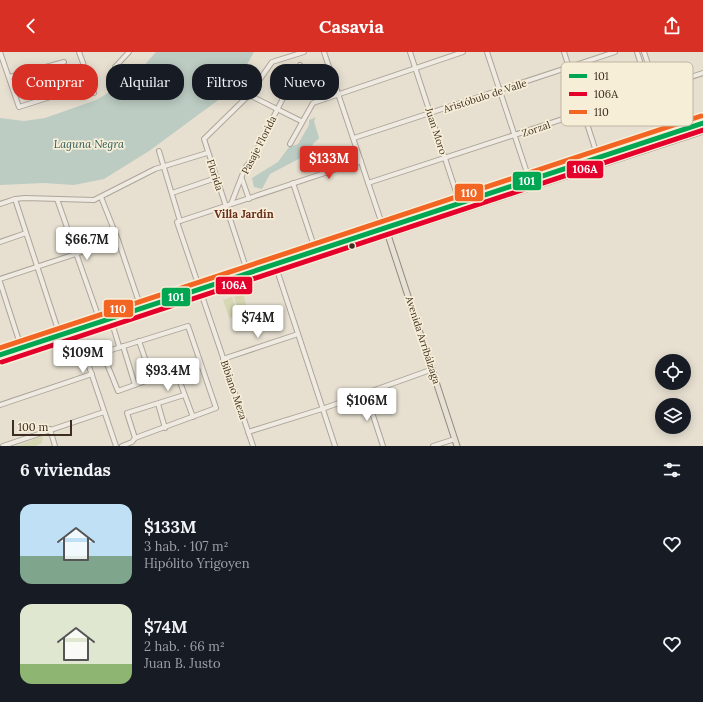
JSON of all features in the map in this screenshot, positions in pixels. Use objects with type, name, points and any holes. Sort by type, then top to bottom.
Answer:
[{"type":"main road","points":[[111,322],[141,309],[247,273],[384,230],[529,180],[703,124]]},
{"type":"main road","points":[[0,355],[77,331],[143,314],[250,280],[703,131]]},
{"type":"main road","name":"Avenida Arribálzaga","points":[[388,235],[457,446]]},
{"type":"main road","points":[[0,362],[79,336],[101,325]]},
{"type":"street","points":[[1,52],[12,86]]},
{"type":"street","points":[[79,52],[84,64]]},
{"type":"street","points":[[118,64],[129,52]]},
{"type":"street","points":[[262,76],[272,62],[304,52]]},
{"type":"street","points":[[324,52],[328,64]]},
{"type":"street","name":"Juan Moro","points":[[410,52],[462,210]]},
{"type":"street","points":[[388,235],[384,230],[339,93],[462,52]]},
{"type":"street","points":[[487,52],[532,188]]},
{"type":"street","points":[[564,52],[567,62]]},
{"type":"street","name":"Aristóbulo de Valle","points":[[586,62],[615,52]]},
{"type":"street","points":[[637,52],[640,62]]},
{"type":"street","points":[[644,52],[647,62]]},
{"type":"street","points":[[9,77],[64,62]]},
{"type":"street","name":"Aristóbulo de Valle","points":[[354,138],[561,71]]},
{"type":"street","name":"Zorzal","points":[[693,76],[703,73]]},
{"type":"street","points":[[17,100],[19,107],[41,100]]},
{"type":"street","name":"Florida","points":[[243,100],[204,139],[207,153],[250,280]]},
{"type":"street","points":[[258,100],[301,121]]},
{"type":"street","name":"Pasaje Florida","points":[[231,204],[245,168],[251,161],[282,100]]},
{"type":"street","points":[[290,144],[312,103],[320,100]]},
{"type":"street","name":"Zorzal","points":[[368,183],[561,121]]},
{"type":"street","points":[[588,126],[600,164]]},
{"type":"street","points":[[661,126],[666,143]]},
{"type":"street","points":[[668,126],[673,140]]},
{"type":"street","name":"Bibiano Meza","points":[[159,151],[200,289],[253,446]]},
{"type":"street","points":[[0,204],[15,198],[94,200],[155,169],[207,153]]},
{"type":"street","points":[[179,221],[361,161]]},
{"type":"street","points":[[172,193],[216,178]]},
{"type":"street","points":[[242,178],[249,199]]},
{"type":"street","points":[[293,183],[318,258]]},
{"type":"street","points":[[101,196],[118,240],[143,314]]},
{"type":"street","points":[[15,198],[62,342]]},
{"type":"street","points":[[56,199],[101,325]]},
{"type":"street","points":[[0,242],[26,233]]},
{"type":"street","points":[[0,279],[118,240]]},
{"type":"street","points":[[275,264],[335,446]]},
{"type":"street","points":[[0,282],[24,354]]},
{"type":"street","points":[[111,322],[135,385]]},
{"type":"street","points":[[122,446],[132,442],[135,438],[216,408],[188,326],[108,351],[105,359],[118,391],[162,376]]},
{"type":"street","points":[[77,331],[116,446]]},
{"type":"street","points":[[223,359],[298,334]]},
{"type":"street","points":[[139,341],[152,379]]},
{"type":"street","points":[[193,417],[177,374],[201,365]]},
{"type":"street","points":[[248,432],[322,409],[433,370]]},
{"type":"street","points":[[0,404],[92,374]]},
{"type":"street","points":[[366,394],[383,446]]},
{"type":"street","points":[[135,438],[127,413],[153,403],[158,404],[184,395]]},
{"type":"street","points":[[158,404],[165,428]]},
{"type":"street","points":[[3,446],[104,412]]},
{"type":"street","points":[[50,429],[55,446]]},
{"type":"street","points":[[433,446],[455,439]]},
{"type":"green space","points":[[662,126],[667,126],[668,130],[664,132]]},
{"type":"green space","points":[[594,162],[594,165],[537,183],[537,181]]},
{"type":"green space","points":[[457,207],[458,208],[394,231],[394,229]]},
{"type":"green space","points":[[243,294],[248,311],[239,314],[234,297]]},
{"type":"green space","points":[[232,297],[238,315],[229,318],[223,300]]},
{"type":"green space","points":[[43,436],[42,443],[36,446],[16,446]]},
{"type":"water","name":"Laguna Negra","points":[[156,52],[254,52],[247,64],[192,64],[192,100],[218,100],[149,151],[104,179],[74,185],[44,183],[0,185],[0,118],[24,121],[45,118],[98,100],[106,94],[106,100],[184,100],[184,64],[145,64]]},
{"type":"water","points":[[316,117],[314,121],[319,138],[313,144],[310,153],[270,174],[262,189],[254,187],[252,178],[278,162],[289,147],[298,144],[309,125],[309,120]]},
{"type":"transit line","name":"110","points":[[693,119],[701,116]]},
{"type":"transit line","name":"101","points":[[0,355],[703,123]]},
{"type":"transit line","name":"110","points":[[0,348],[671,126]]},
{"type":"transit line","name":"106A","points":[[2,362],[703,130]]},
{"type":"district","name":"Villa Jardín","points":[[244,214]]}]
